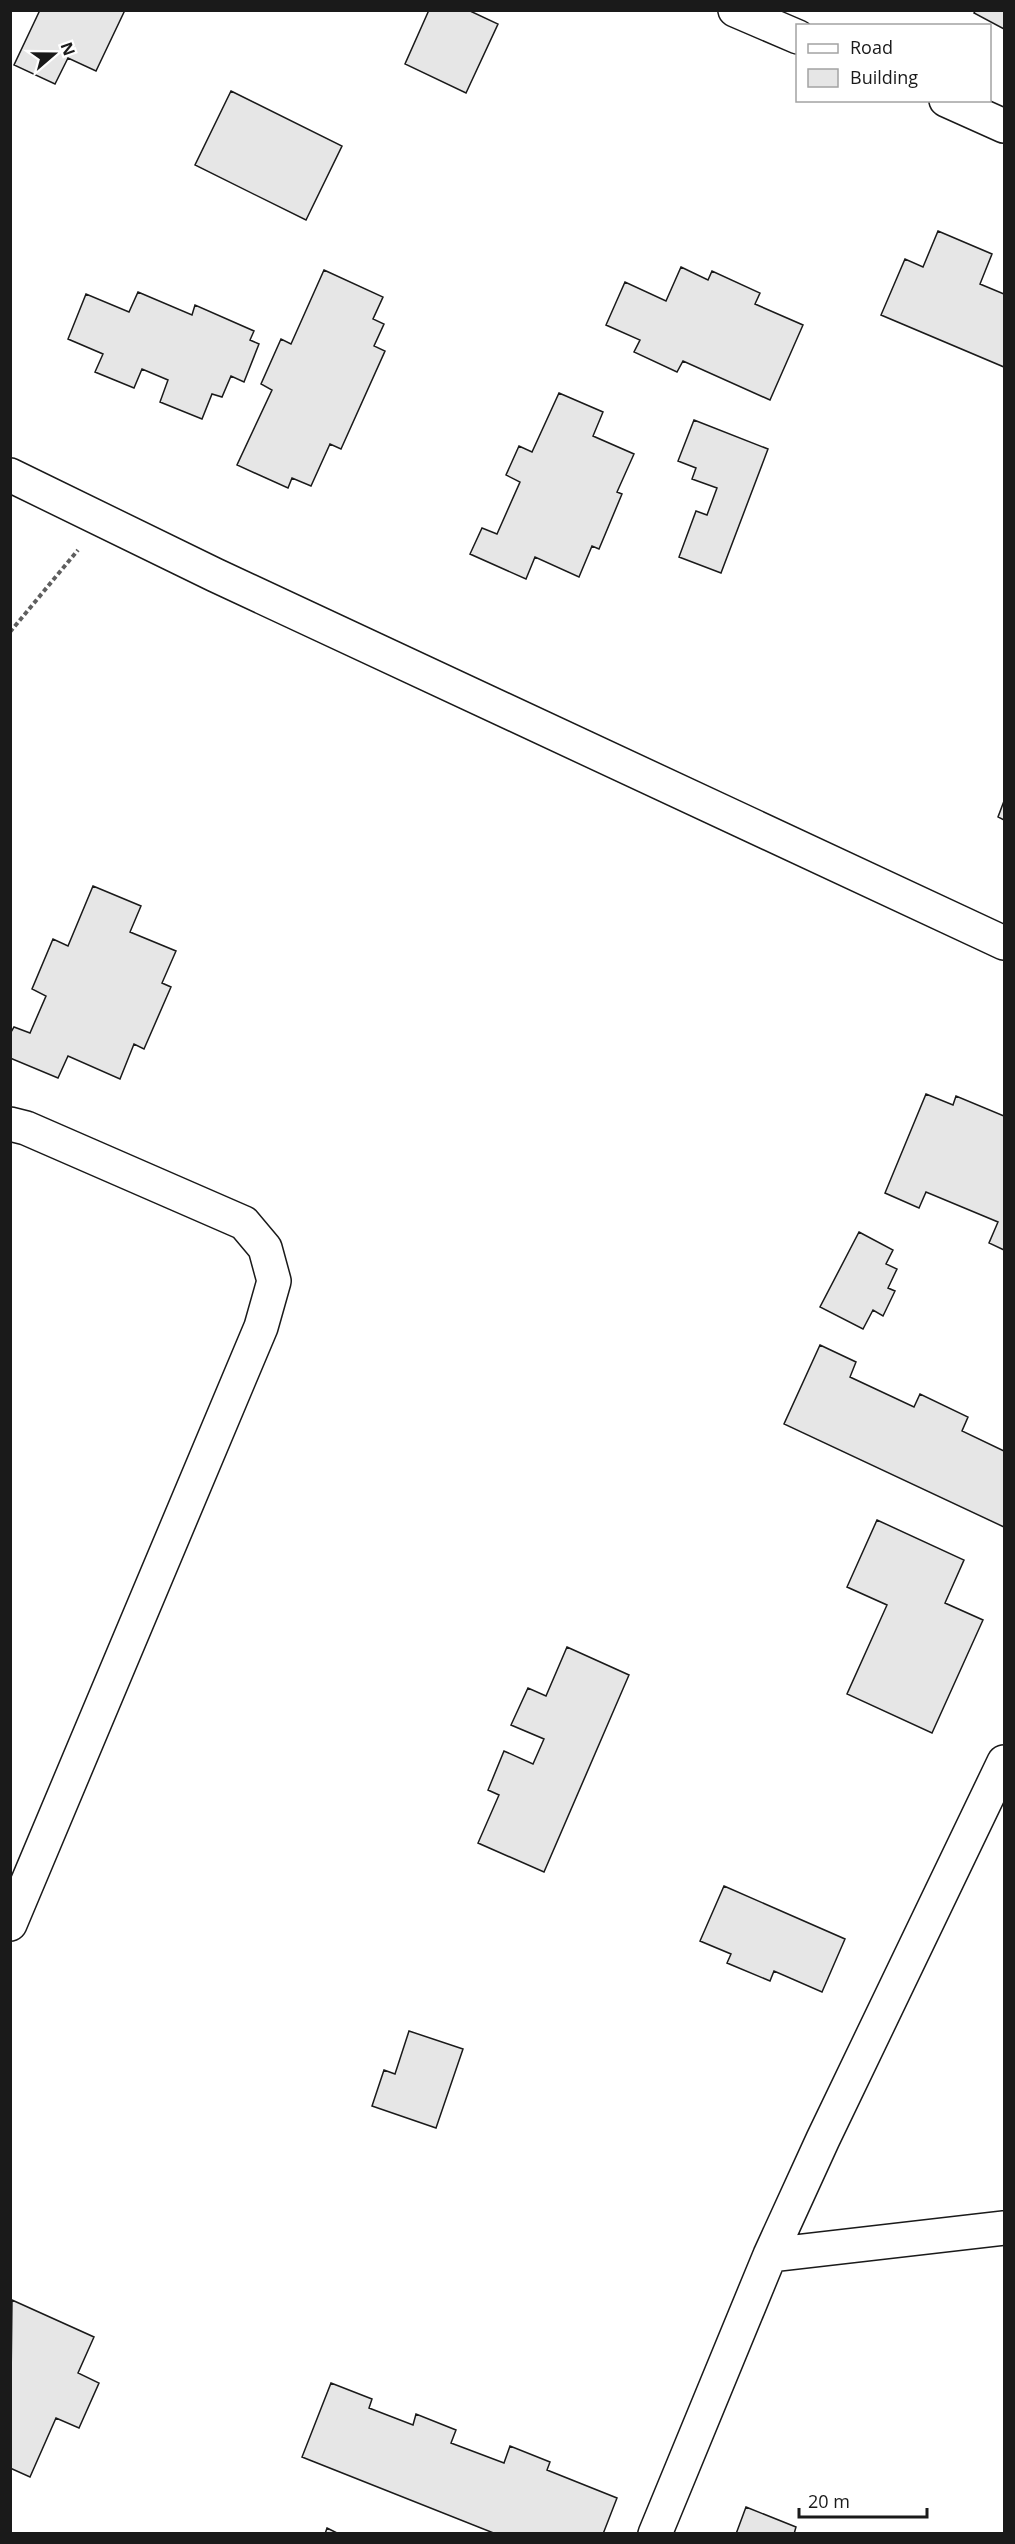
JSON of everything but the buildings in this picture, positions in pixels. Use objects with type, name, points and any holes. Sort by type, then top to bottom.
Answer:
[{"type":"street","points":[[735,10],[796,36]]},
{"type":"street","points":[[950,102],[1005,126]]},
{"type":"street","points":[[10,475],[215,575],[1005,943]]},
{"type":"street","points":[[10,1124],[26,1128],[244,1223],[265,1248],[274,1281],[261,1327],[10,1924]]},
{"type":"street","points":[[655,2534],[770,2255],[823,2139],[1005,1762]]},
{"type":"street","points":[[770,2255],[1005,2228]]},
{"type":"path","points":[[10,632],[103,519]]}]
